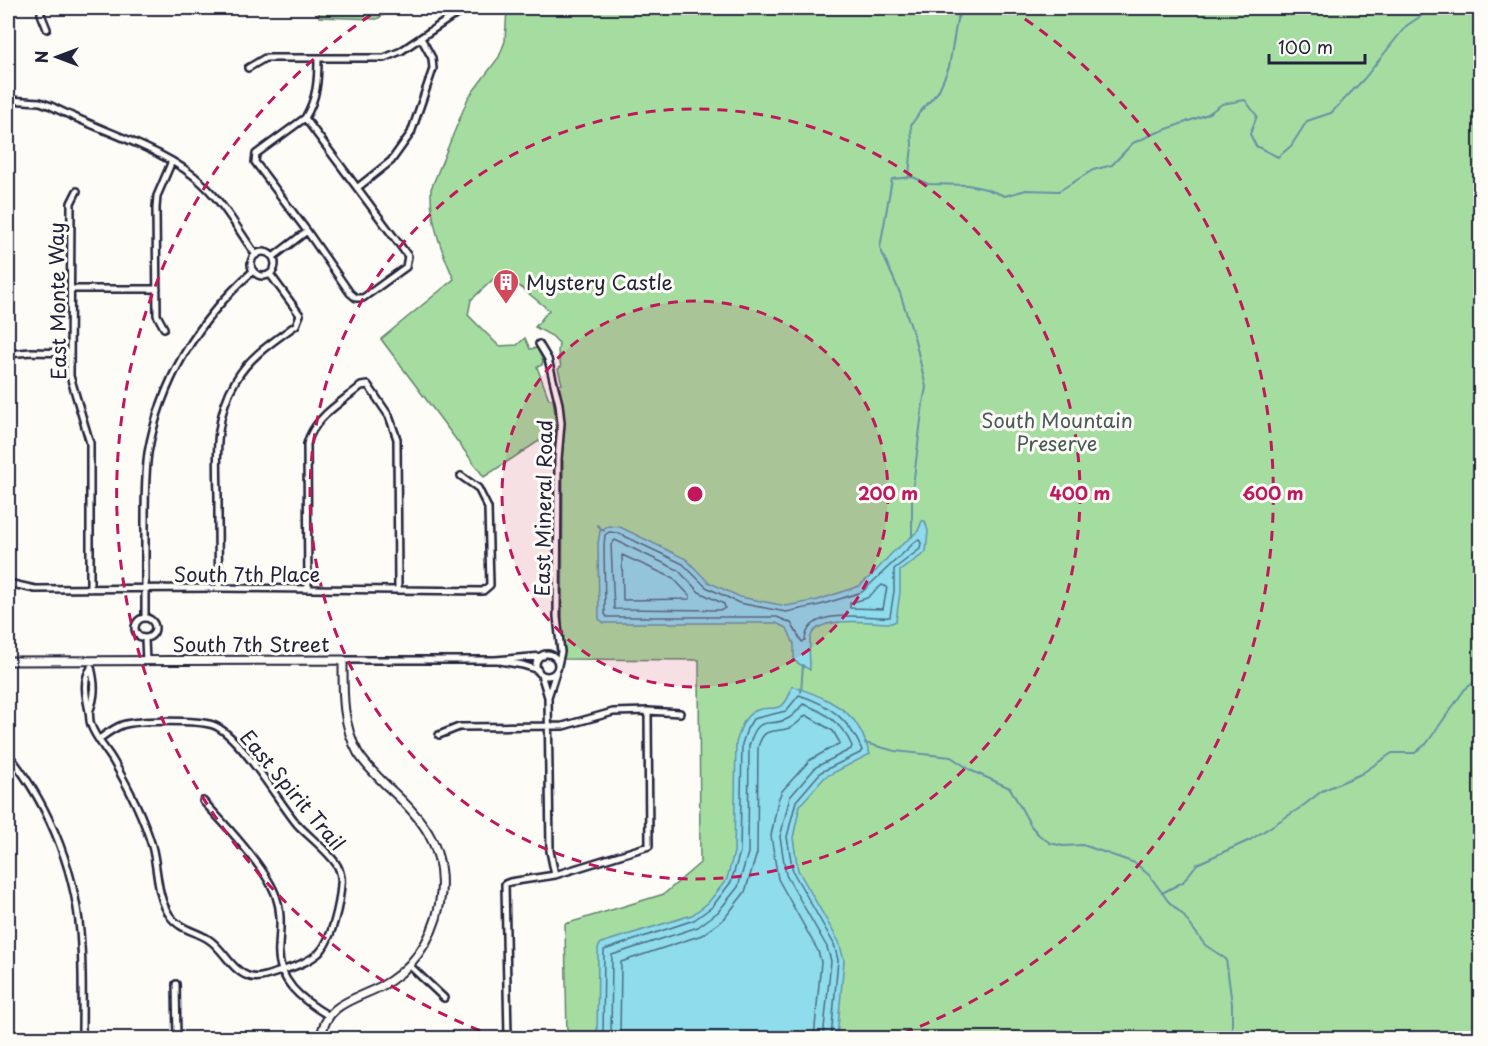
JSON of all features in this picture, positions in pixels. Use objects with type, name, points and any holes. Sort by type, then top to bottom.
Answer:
[{"type":"street","points":[[41,8],[47,29]]},
{"type":"street","points":[[248,68],[265,58],[384,58],[401,51],[467,10],[483,9]]},
{"type":"street","points":[[357,188],[391,160],[411,133],[433,69],[432,57],[421,38]]},
{"type":"street","points":[[306,118],[408,256],[406,267],[363,298],[356,298],[350,293],[255,162],[256,154],[306,118],[314,103],[318,81],[318,58]]},
{"type":"street","points":[[8,100],[40,102],[51,106],[172,161],[203,184],[222,206],[256,255]]},
{"type":"street","points":[[164,328],[157,315],[157,196],[172,161]]},
{"type":"street","name":"East Monte Way","points":[[77,191],[71,203],[70,353],[72,388],[90,443],[90,589]]},
{"type":"street","points":[[273,257],[307,231]]},
{"type":"street","points":[[270,274],[259,275],[254,271],[252,261],[256,255],[263,252],[273,257]]},
{"type":"street","points":[[270,274],[274,268],[273,257]]},
{"type":"street","points":[[145,618],[145,487],[148,455],[160,401],[178,363],[198,331],[234,288],[254,271]]},
{"type":"street","points":[[219,588],[217,436],[225,403],[236,380],[252,360],[296,325],[300,315],[270,274]]},
{"type":"street","points":[[71,289],[157,289]]},
{"type":"street","name":"East Mineral Road","points":[[539,344],[548,359],[559,404],[561,436],[558,459],[557,617],[561,652],[548,697],[550,851],[555,875]]},
{"type":"street","points":[[8,354],[70,353]]},
{"type":"street","points":[[308,589],[307,444],[310,431],[320,419],[362,386],[368,385],[389,416],[397,439],[399,590]]},
{"type":"street","name":"South 7th Place","points":[[8,582],[35,589],[219,588],[483,591],[490,585],[488,508],[478,488],[461,476]]},
{"type":"street","points":[[145,618],[154,622],[156,630],[152,636],[145,639],[138,636],[135,628],[138,622],[145,618]]},
{"type":"street","points":[[145,639],[146,661]]},
{"type":"street","points":[[557,669],[556,659],[550,655],[559,640]]},
{"type":"street","name":"South 7th Street","points":[[8,661],[91,665],[146,661],[495,660],[550,655]]},
{"type":"street","points":[[539,672],[537,663],[543,656]]},
{"type":"street","points":[[321,1038],[322,1029],[329,1016],[346,1001],[390,981],[409,965],[423,948],[439,910],[441,890],[438,857],[430,835],[419,818],[368,766],[347,728],[344,708],[343,660]]},
{"type":"street","name":"South 7th Street","points":[[495,660],[523,665],[548,676],[557,669]]},
{"type":"street","points":[[91,665],[87,674],[86,702],[90,723],[99,739]]},
{"type":"street","name":"East Mineral Road","points":[[539,672],[548,697]]},
{"type":"street","points":[[507,1038],[505,884],[555,875],[649,846],[648,711]]},
{"type":"street","points":[[439,735],[459,727],[563,726],[613,712],[680,713]]},
{"type":"street","name":"East Spirit Trail","points":[[196,722],[214,725],[228,735],[243,751],[296,823],[338,866],[342,882],[337,911],[320,952],[301,965],[260,978],[247,976],[209,939],[180,926],[170,916],[160,887],[152,845],[123,779],[99,739],[122,725],[134,723],[196,722]]},
{"type":"street","points":[[8,754],[22,771],[52,826],[76,903],[81,946],[82,1038]]},
{"type":"street","points":[[203,801],[255,861],[271,884],[280,914],[279,949],[282,970],[293,990],[306,1002],[329,1016]]},
{"type":"street","points":[[409,965],[444,998]]},
{"type":"street","points":[[176,984],[177,1038]]},
{"type":"green space","points":[[319,8],[394,8],[377,19],[319,17]]},
{"type":"green space","name":"South Mountain Preserve","points":[[507,8],[1480,8],[1480,1038],[567,1038],[565,924],[664,894],[700,863],[699,660],[562,659],[563,433],[557,386],[562,384],[558,369],[561,367],[559,343],[552,336],[535,327],[549,310],[503,273],[500,273],[471,300],[468,315],[499,346],[517,345],[525,338],[530,349],[537,348],[543,360],[542,365],[537,367],[549,399],[553,399],[555,414],[553,460],[548,460],[548,435],[484,477],[381,339],[454,279],[437,235],[432,212],[431,189],[468,98],[499,57],[505,41]]},
{"type":"water","points":[[922,521],[925,521],[928,531],[926,552],[900,571],[896,621],[892,623],[835,623],[816,629],[810,640],[810,670],[794,661],[794,644],[787,628],[776,623],[604,623],[599,619],[598,544],[600,531],[608,526],[620,527],[686,559],[708,582],[740,597],[786,606],[818,600],[859,586],[918,531]]},
{"type":"water","points":[[792,686],[830,701],[847,713],[861,731],[870,754],[825,777],[800,805],[793,838],[798,870],[839,942],[844,960],[837,1038],[597,1038],[598,948],[601,943],[692,915],[708,903],[727,879],[734,852],[736,743],[739,732],[748,716],[755,711],[784,704]]},
{"type":"waterway","points":[[196,11],[206,8]]},
{"type":"waterway","points":[[909,176],[911,125],[938,92],[949,67],[957,20],[962,8]]},
{"type":"waterway","points":[[912,537],[912,495],[926,387],[915,340],[900,293],[880,248],[892,179],[913,177],[928,184],[968,185],[1005,196],[1026,190],[1059,191],[1093,170],[1112,165],[1133,143],[1208,114],[1222,104],[1245,100],[1257,116],[1250,134],[1256,146],[1278,157],[1291,146],[1307,121],[1331,113],[1364,79],[1406,26],[1433,8]]},
{"type":"waterway","points":[[597,525],[604,531]]},
{"type":"waterway","points":[[801,692],[803,665]]},
{"type":"waterway","points":[[1162,893],[1183,882],[1197,864],[1250,840],[1322,791],[1361,774],[1392,753],[1415,753],[1427,743],[1465,689],[1480,678]]},
{"type":"waterway","points":[[865,743],[895,751],[951,757],[972,771],[1010,788],[1031,826],[1050,843],[1063,846],[1083,845],[1135,863],[1150,876],[1205,945],[1226,959],[1232,1004],[1232,1038]]},
{"type":"place","name":"Mystery Castle","points":[[506,305]]}]
